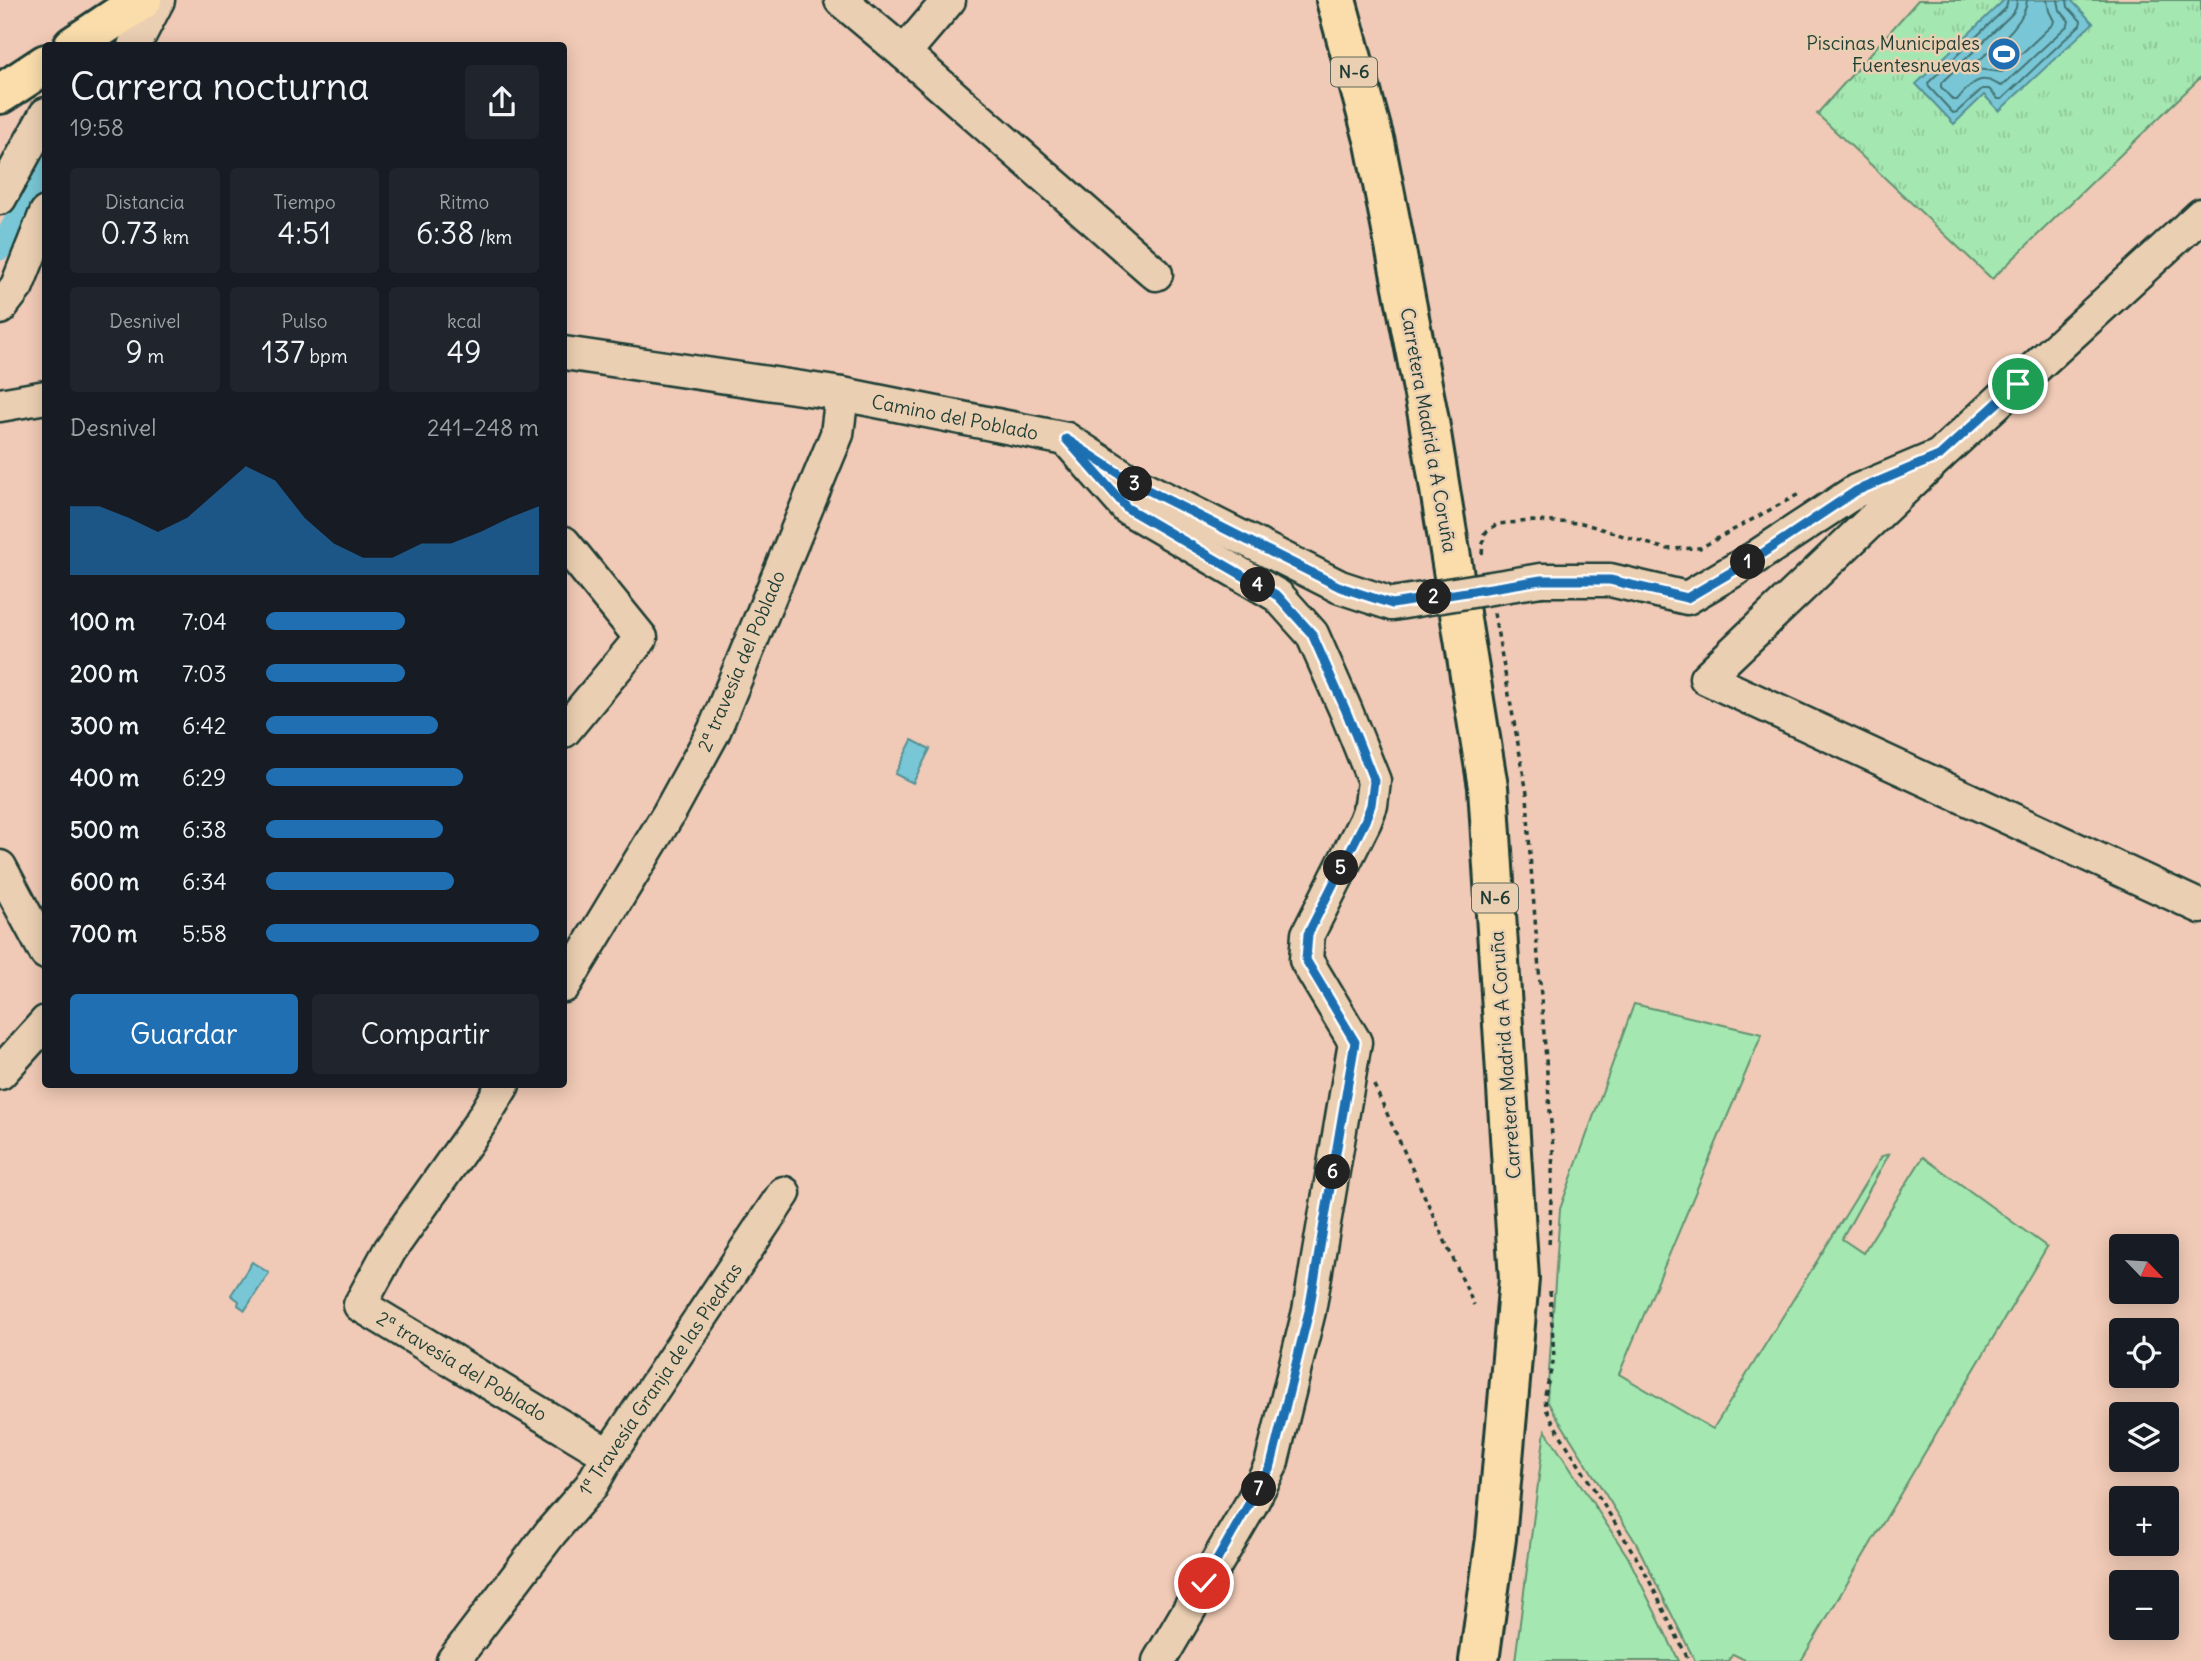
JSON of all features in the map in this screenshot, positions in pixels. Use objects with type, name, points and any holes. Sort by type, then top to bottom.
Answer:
[{"type":"main road","name":"Carretera Madrid a A Coruña","points":[[1336,0],[1375,143],[1428,415],[1488,787],[1519,1279],[1496,1538],[1479,1661]]},
{"type":"main road","name":"N-6","points":[[1355,0],[1375,143]]},
{"type":"main road","points":[[0,96],[42,67]]},
{"type":"street","points":[[107,27],[158,0]]},
{"type":"street","points":[[841,0],[904,52],[1156,274]]},
{"type":"street","points":[[904,52],[949,0]]},
{"type":"street","points":[[0,96],[15,102],[27,115],[29,145]]},
{"type":"street","points":[[0,198],[42,121]]},
{"type":"street","points":[[2201,215],[1939,456],[1706,678],[2201,907]]},
{"type":"street","points":[[0,308],[17,286],[42,223]]},
{"type":"street","name":"Camino del Poblado","points":[[567,353],[842,394],[1066,439],[1132,482],[1340,587],[1392,604],[1541,580],[1610,580],[1687,598],[1754,559],[1856,491],[1939,456]]},
{"type":"street","name":"2ª travesía del Poblado","points":[[567,981],[669,813],[714,731],[836,435],[842,394]]},
{"type":"street","points":[[0,405],[42,398]]},
{"type":"street","points":[[1066,439],[1127,508],[1278,596],[1312,634],[1374,781],[1371,805],[1365,821],[1308,934],[1306,960],[1355,1042],[1309,1311],[1271,1465],[1250,1506],[1159,1661]]},
{"type":"street","points":[[567,547],[641,638],[567,728]]},
{"type":"street","points":[[0,867],[42,946]]},
{"type":"street","points":[[0,1073],[42,1026]]},
{"type":"street","name":"2ª travesía del Poblado","points":[[501,1088],[480,1123],[390,1250],[360,1305],[609,1455]]},
{"type":"street","name":"1ª Travesía Granja de las Piedras","points":[[453,1661],[551,1532],[592,1486],[609,1455],[784,1193]]},
{"type":"path","points":[[1482,558],[1484,534],[1497,524],[1532,521],[1582,523],[1666,549],[1700,548],[1808,490]]},
{"type":"path","points":[[1493,611],[1527,793],[1553,1149],[1549,1252]]},
{"type":"path","points":[[1355,1042],[1474,1305]]},
{"type":"path","points":[[1549,1286],[1554,1359],[1545,1395],[1546,1409],[1644,1570],[1689,1661]]},
{"type":"green space","points":[[1918,0],[2201,0],[2201,77],[1992,279],[1817,114]]},
{"type":"green space","points":[[1634,1004],[1762,1034],[1619,1374],[1713,1429],[1882,1156],[1889,1154],[1842,1239],[1863,1253],[1923,1157],[2047,1247],[1801,1661],[1747,1661],[1733,1654],[1728,1661],[1695,1661],[1636,1543],[1547,1401],[1560,1209]]},
{"type":"green space","points":[[1545,1430],[1628,1557],[1679,1661],[1515,1661]]},
{"type":"water","name":"Piscinas Municipales Fuentesnuevas","points":[[2004,0],[2071,0],[2093,23],[1999,111],[1984,95],[1954,124],[1916,84]]},
{"type":"water","points":[[912,740],[930,749],[913,783],[895,774]]},
{"type":"water","points":[[252,1262],[269,1273],[245,1310],[231,1295]]},
{"type":"waterway","points":[[0,249],[42,173]]},
{"type":"place","name":"Piscinas Municipales Fuentesnuevas","points":[[2004,54]]},
{"type":"route","points":[[1204,1583],[1271,1465],[1309,1311],[1355,1042],[1306,960],[1308,934],[1365,821],[1371,805],[1374,781],[1312,634],[1278,596],[1127,508],[1066,439],[1132,482],[1340,587],[1392,604],[1541,580],[1610,580],[1687,598],[1754,559],[1856,491],[1939,456],[2018,384]]}]
